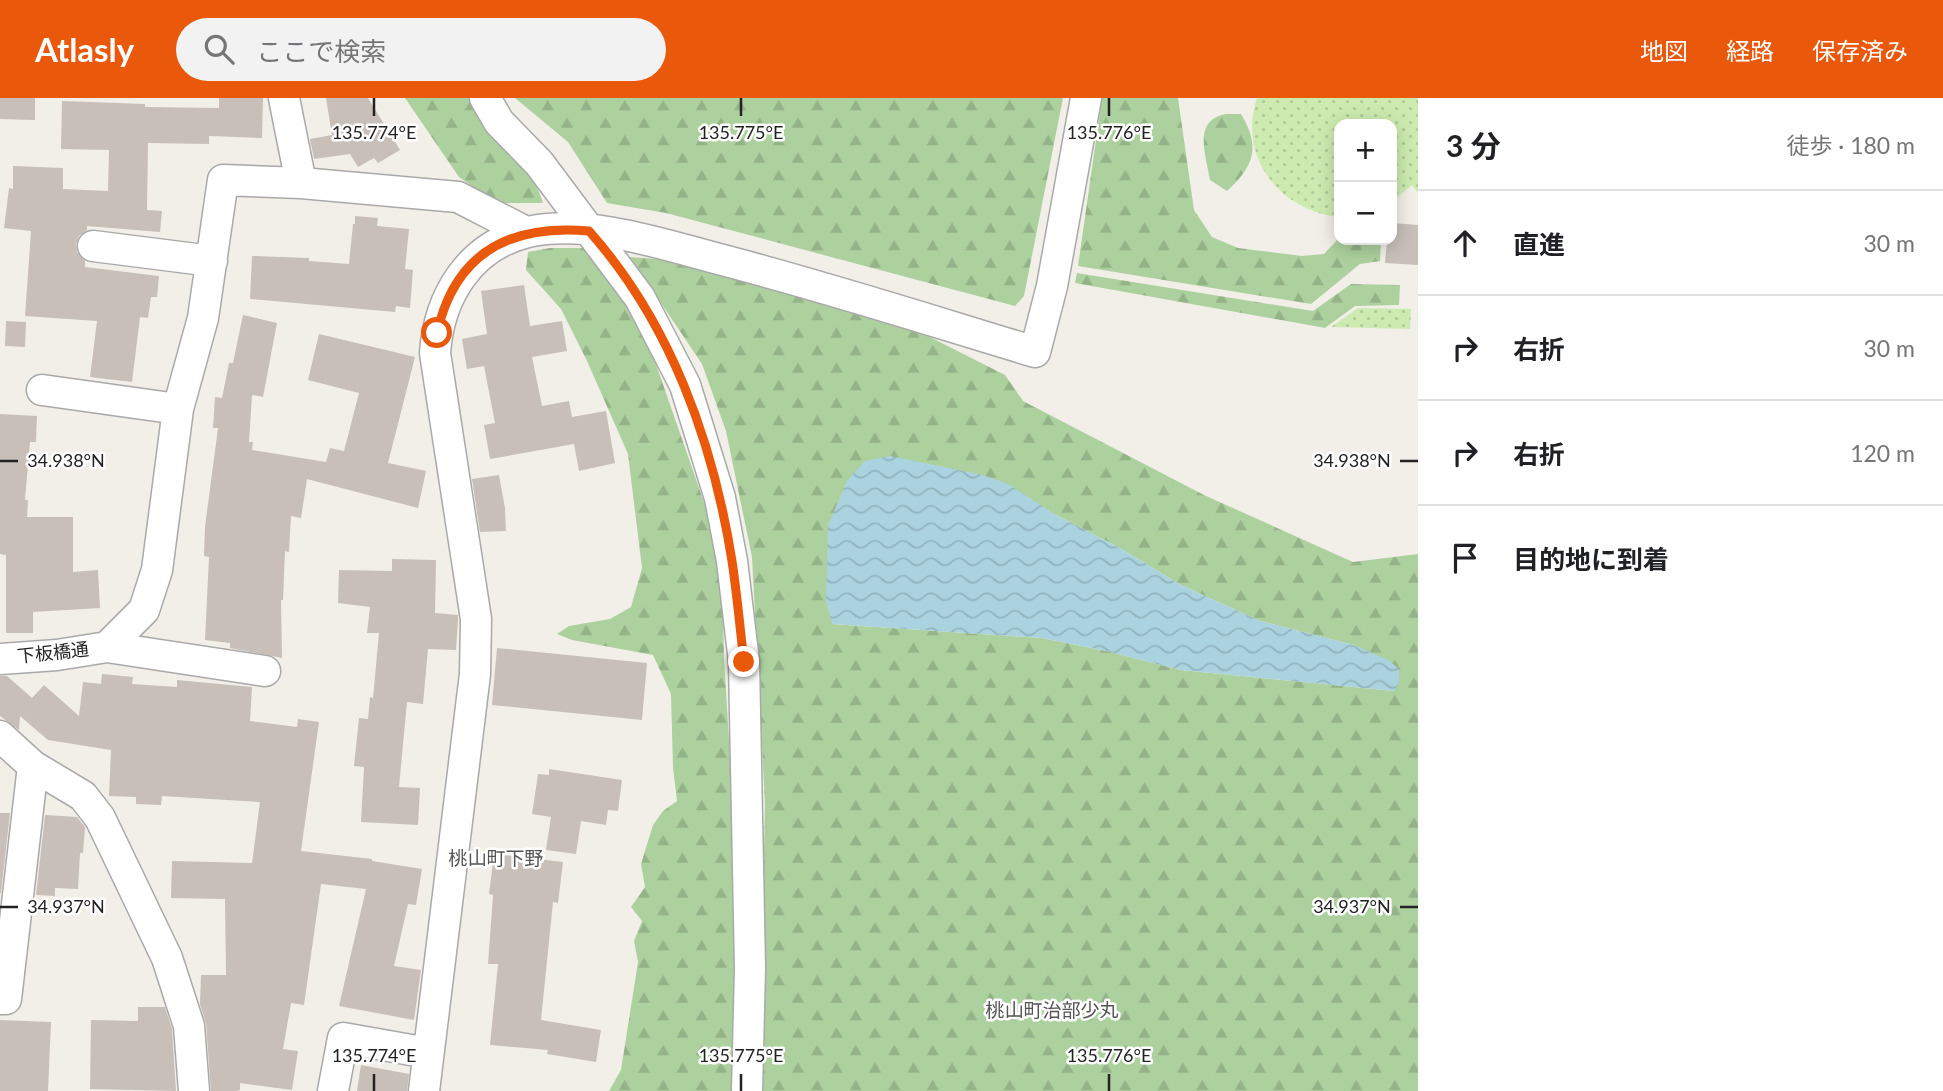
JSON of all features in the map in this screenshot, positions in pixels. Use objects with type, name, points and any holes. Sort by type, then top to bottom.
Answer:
[{"type":"street","points":[[284,98],[301,183]]},
{"type":"street","points":[[485,98],[499,122],[539,163],[589,231],[609,253],[640,298],[685,385],[720,498],[732,561],[744,662],[750,969],[747,1091]]},
{"type":"street","points":[[424,1091],[475,674],[476,619],[437,373],[437,333],[441,313],[460,277],[489,249],[526,232],[548,229],[589,231],[658,243],[788,276],[1035,352],[1052,286],[1086,98]]},
{"type":"street","points":[[107,647],[144,610],[157,570],[178,409],[203,318],[223,180],[301,183],[458,197],[526,232]]},
{"type":"street","points":[[93,246],[212,261]]},
{"type":"street","points":[[42,390],[178,409]]},
{"type":"street","name":"下板橋通","points":[[0,659],[57,655],[107,647],[265,671]]},
{"type":"street","points":[[0,736],[33,766],[83,796],[100,818],[167,958],[189,1026],[194,1091]]},
{"type":"street","points":[[0,999],[6,999],[33,766]]},
{"type":"street","points":[[333,1091],[343,1038],[428,1053]]},
{"type":"green space","points":[[405,98],[472,98],[522,161],[543,203],[497,203],[459,177]]},
{"type":"green space","points":[[515,98],[1063,98],[1024,296],[1015,306],[666,213],[607,203],[568,142]]},
{"type":"green space","points":[[1102,98],[1178,98],[1194,210],[1212,237],[1238,248],[1302,256],[1324,254],[1334,243],[1381,245],[1380,261],[1360,264],[1311,304],[1078,266]]},
{"type":"green space","points":[[1257,98],[1418,98],[1418,193],[1412,185],[1397,198],[1397,119],[1334,119],[1334,216],[1318,213],[1298,204],[1268,177],[1253,141],[1252,120]]},
{"type":"green space","points":[[1226,114],[1241,114],[1251,136],[1252,146],[1249,164],[1227,191],[1210,180],[1204,150],[1205,131],[1209,123]]},
{"type":"green space","points":[[550,248],[589,248],[642,324],[722,561],[724,658],[735,838],[735,1091],[609,1091],[621,1070],[638,962],[634,941],[642,921],[631,907],[645,887],[641,864],[653,825],[663,811],[677,801],[673,768],[671,694],[653,655],[572,640],[557,634],[569,626],[610,619],[631,607],[642,568],[628,454],[561,309],[526,270],[528,252]]},
{"type":"green space","points":[[630,257],[671,260],[922,333],[1005,375],[1023,401],[1204,495],[1353,562],[1418,554],[1418,1091],[758,1091],[765,805],[752,557],[726,431],[702,364]],"holes":[[[1056,515],[1118,547],[1181,585],[1260,621],[1354,645],[1394,691],[1181,670],[1042,638],[832,624]]]},
{"type":"green space","points":[[1077,273],[1313,311],[1351,284],[1400,285],[1399,305],[1355,306],[1325,328],[1075,283]]},
{"type":"green space","points":[[1358,308],[1411,309],[1410,329],[1331,327]]},
{"type":"water","points":[[890,456],[983,475],[1008,484],[1056,515],[1118,547],[1181,585],[1260,621],[1354,645],[1388,660],[1399,669],[1399,684],[1394,691],[1181,670],[1042,638],[832,624],[826,601],[828,525],[847,481],[865,461]]},
{"type":"building","points":[[0,98],[35,98],[35,120],[0,119]]},
{"type":"building","points":[[219,98],[263,98],[262,138],[209,136],[209,144],[148,143],[147,210],[162,211],[160,232],[87,226],[87,230],[79,236],[77,252],[85,261],[85,267],[159,276],[157,297],[151,297],[148,318],[140,317],[132,382],[90,377],[97,321],[25,316],[31,231],[4,228],[9,188],[13,189],[13,166],[63,168],[63,189],[108,191],[109,150],[61,149],[62,101],[145,104],[145,107],[219,108]]},
{"type":"building","points":[[326,98],[368,98],[400,150],[378,163],[374,158],[358,167],[350,154],[314,159],[310,139],[332,135]]},
{"type":"building","points":[[355,216],[378,218],[377,226],[409,229],[405,269],[413,270],[410,308],[396,306],[395,312],[250,299],[252,256],[309,258],[309,261],[349,264]]},
{"type":"building","points":[[1397,223],[1418,225],[1418,265],[1385,263],[1387,245],[1397,245]]},
{"type":"building","points":[[524,285],[530,326],[562,321],[567,351],[532,357],[542,406],[569,401],[572,417],[606,411],[615,463],[579,471],[574,444],[490,459],[484,425],[495,423],[484,366],[467,369],[462,339],[487,334],[481,291]]},
{"type":"building","points":[[243,315],[277,323],[263,397],[252,395],[249,442],[253,442],[252,450],[326,462],[330,448],[344,451],[359,393],[308,380],[319,334],[415,357],[388,463],[426,471],[418,508],[307,479],[301,518],[291,516],[289,552],[285,551],[281,600],[282,658],[230,648],[230,643],[205,640],[209,557],[204,556],[205,527],[218,428],[213,428],[215,397],[222,398]]},
{"type":"building","points":[[6,321],[26,322],[25,347],[5,346]]},
{"type":"building","points":[[0,414],[37,416],[36,442],[30,442],[25,500],[28,500],[27,517],[73,517],[73,572],[98,570],[100,608],[33,612],[33,633],[6,633],[6,555],[0,554]]},
{"type":"building","points":[[499,475],[506,531],[480,532],[472,479]]},
{"type":"building","points":[[392,559],[436,560],[435,613],[458,615],[456,650],[428,649],[423,704],[407,702],[399,787],[420,788],[418,825],[361,822],[364,767],[354,766],[359,718],[368,719],[370,697],[373,698],[379,633],[367,633],[370,607],[338,603],[339,570],[392,571]]},
{"type":"building","points":[[497,648],[647,663],[642,720],[492,705]]},
{"type":"building","points":[[102,674],[133,677],[132,684],[177,687],[177,680],[252,687],[250,721],[297,727],[298,719],[319,722],[301,851],[372,859],[422,869],[416,905],[408,904],[394,966],[421,970],[414,1020],[339,1006],[366,889],[321,884],[304,1005],[291,1003],[283,1049],[298,1051],[292,1090],[240,1083],[240,1090],[211,1091],[206,1024],[200,1004],[201,975],[226,975],[225,899],[171,898],[172,861],[252,863],[260,802],[162,796],[161,805],[136,804],[136,797],[109,796],[111,750],[48,740],[20,716],[19,730],[0,716],[0,676],[7,676],[32,698],[44,685],[79,716],[83,682],[101,684]]},
{"type":"building","points":[[549,769],[622,780],[618,811],[608,810],[606,825],[581,821],[576,854],[546,850],[551,817],[532,814],[538,774],[549,775]]},
{"type":"building","points":[[0,813],[10,813],[1,893],[0,893]]},
{"type":"building","points":[[45,815],[77,817],[85,827],[78,889],[55,888],[55,896],[36,895]]},
{"type":"building","points":[[494,854],[563,862],[558,903],[553,902],[541,1020],[601,1030],[596,1062],[547,1054],[548,1050],[490,1045],[498,964],[488,964],[493,895],[489,894]]},
{"type":"building","points":[[138,1007],[165,1007],[172,1029],[176,1091],[90,1089],[91,1020],[138,1021]]},
{"type":"building","points":[[0,1020],[51,1022],[48,1091],[0,1091]]},
{"type":"building","points":[[361,1065],[409,1074],[407,1091],[357,1091]]},
{"type":"district","name":"桃山町下野","points":[[496,858]]},
{"type":"district","name":"桃山町治部少丸","points":[[1052,1010]]},
{"type":"route","points":[[437,333],[449,294],[460,277],[489,249],[526,232],[548,229],[589,231],[609,253],[640,298],[685,385],[720,498],[732,561],[744,662]]}]
